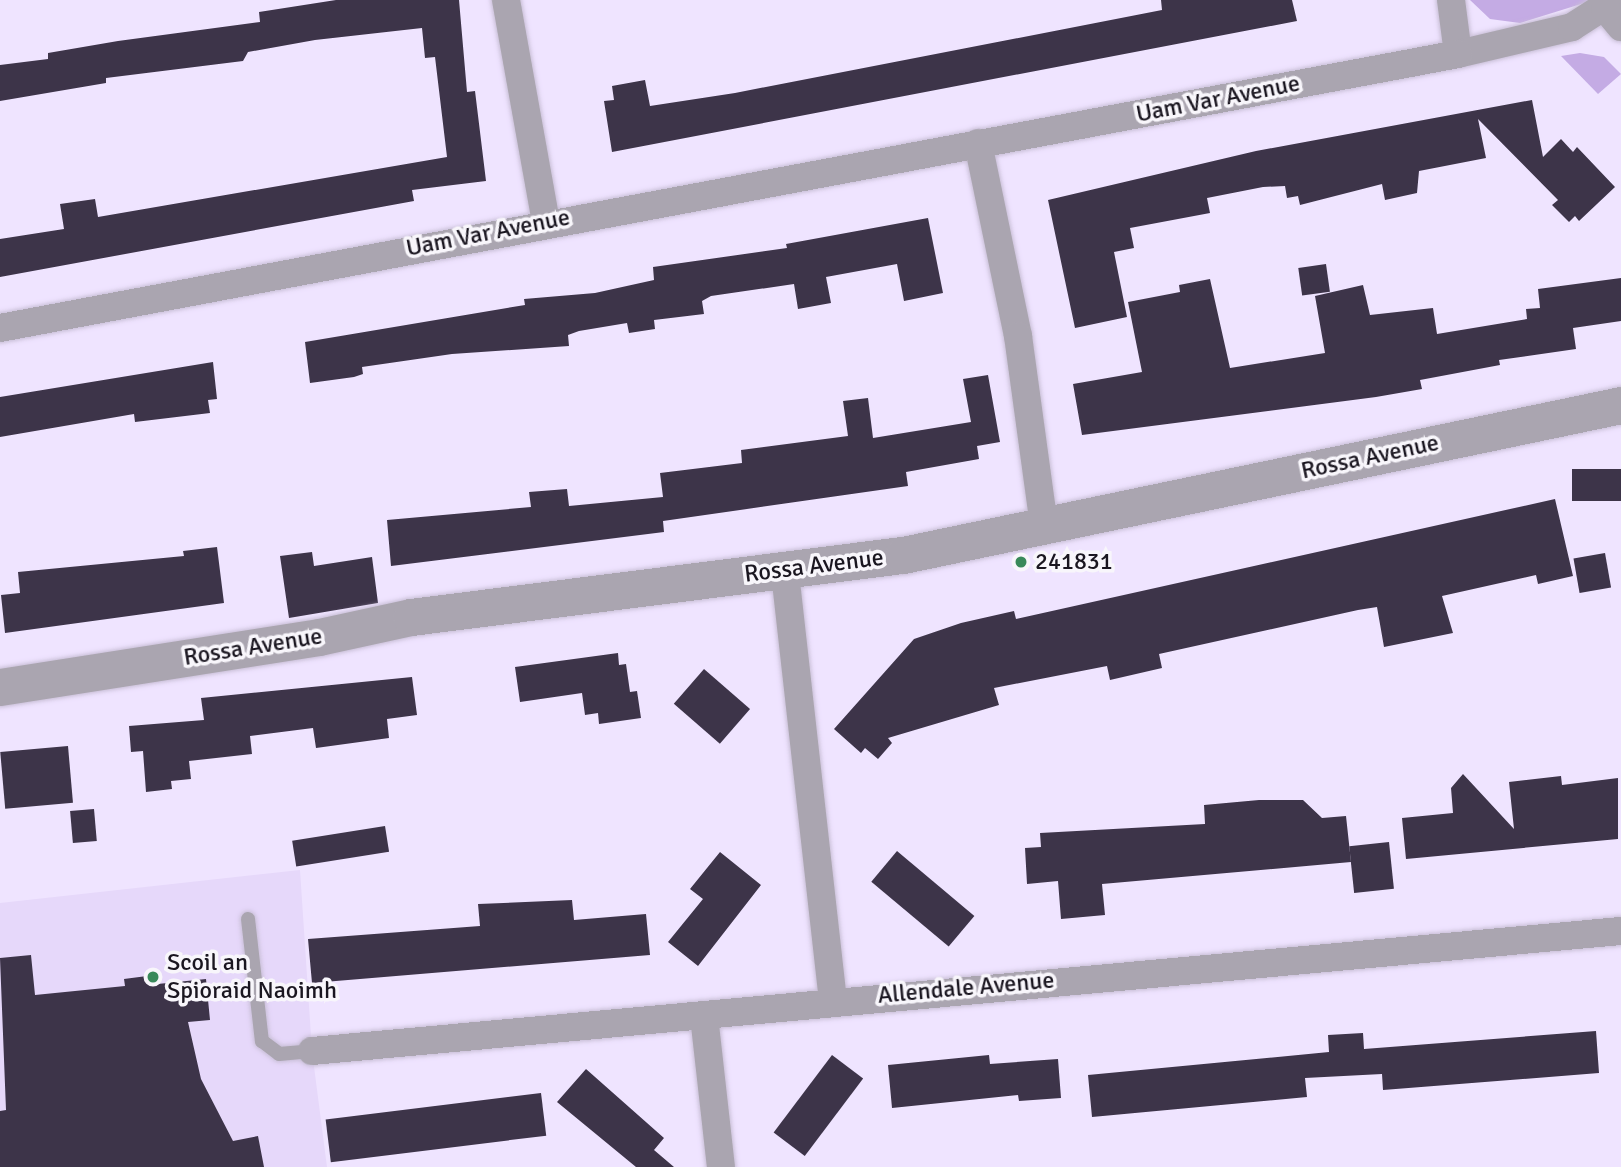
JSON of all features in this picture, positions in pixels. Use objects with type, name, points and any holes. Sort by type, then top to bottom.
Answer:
[{"type":"street","points":[[506,0],[546,222]]},
{"type":"street","points":[[1451,0],[1458,54]]},
{"type":"street","name":"Uam Var Avenue","points":[[0,328],[546,222],[1458,54],[1572,27],[1613,12]]},
{"type":"street","points":[[978,143],[1016,326],[1044,526]]},
{"type":"street","name":"Rossa Avenue","points":[[0,687],[319,637],[411,617],[785,573],[1044,526],[1621,405]]},
{"type":"street","points":[[785,573],[832,1000]]},
{"type":"street","name":"Allendale Avenue","points":[[312,1051],[705,1016],[832,1000],[1621,931]]},
{"type":"street","points":[[705,1016],[721,1167]]},
{"type":"lane","points":[[248,919],[262,1041],[279,1054],[312,1051]]},
{"type":"shaded area","points":[[1470,0],[1594,0],[1520,23],[1490,19]]},
{"type":"shaded area","points":[[1580,53],[1604,57],[1621,74],[1598,94],[1561,56]]},
{"type":"shaded area","name":"Scoil an Spioraid Naoimh","points":[[300,870],[312,1051],[327,1167],[0,1167],[0,903]]},
{"type":"building","points":[[336,0],[459,0],[467,92],[475,91],[486,181],[412,190],[414,201],[0,277],[0,239],[64,229],[60,204],[95,199],[98,217],[447,157],[435,57],[425,58],[422,28],[315,40],[248,52],[243,61],[106,78],[106,83],[0,101],[0,65],[48,59],[48,53],[118,41],[260,22],[259,12]]},
{"type":"building","points":[[1161,0],[1292,0],[1297,21],[612,152],[604,101],[614,100],[612,86],[645,80],[650,106],[735,93],[1162,10]]},
{"type":"building","points":[[1532,100],[1543,157],[1561,139],[1573,152],[1577,147],[1615,187],[1579,221],[1575,216],[1569,222],[1552,205],[1558,200],[1478,119],[1486,158],[1419,171],[1417,193],[1385,200],[1382,184],[1300,205],[1298,196],[1287,198],[1285,186],[1263,187],[1207,198],[1210,213],[1130,228],[1134,248],[1114,252],[1127,317],[1075,328],[1048,200],[1256,151]]},
{"type":"building","points":[[928,218],[943,293],[904,301],[897,264],[826,277],[831,303],[798,309],[794,284],[711,296],[702,301],[704,314],[654,320],[655,329],[629,333],[627,323],[568,335],[569,346],[452,354],[362,367],[363,374],[354,377],[310,383],[305,342],[525,305],[524,299],[595,293],[654,280],[653,267],[787,248],[786,244]]},
{"type":"building","points":[[1326,264],[1330,292],[1302,296],[1298,268]]},
{"type":"building","points":[[1621,278],[1621,321],[1573,328],[1576,349],[1499,360],[1500,365],[1420,380],[1422,389],[1082,435],[1073,384],[1142,372],[1128,302],[1180,292],[1179,285],[1210,279],[1230,368],[1325,353],[1315,296],[1363,285],[1370,315],[1433,308],[1437,334],[1527,319],[1526,309],[1540,308],[1538,289]]},
{"type":"building","points":[[213,362],[217,399],[208,400],[210,413],[135,422],[134,414],[0,437],[0,397]]},
{"type":"building","points":[[988,375],[1000,442],[977,446],[979,459],[906,472],[908,486],[663,521],[664,532],[391,566],[387,520],[531,507],[529,492],[567,489],[569,506],[663,497],[660,473],[742,463],[741,450],[848,436],[843,401],[868,398],[873,438],[971,422],[963,379]]},
{"type":"building","points":[[1572,469],[1621,469],[1621,501],[1572,501]]},
{"type":"building","points":[[1555,499],[1573,576],[1538,584],[1536,575],[1442,596],[1453,633],[1384,647],[1377,607],[1159,654],[1162,668],[1110,680],[1107,666],[994,688],[999,705],[888,738],[892,743],[878,759],[865,748],[861,753],[834,729],[914,639],[961,623],[1014,611],[1016,619]]},
{"type":"building","points":[[217,547],[224,603],[5,633],[1,595],[20,593],[18,572],[184,556],[183,551]]},
{"type":"building","points":[[312,552],[314,566],[372,557],[378,603],[289,618],[280,556]]},
{"type":"building","points":[[1605,553],[1611,587],[1580,593],[1573,559]]},
{"type":"building","points":[[618,653],[619,665],[626,664],[630,692],[637,691],[641,718],[599,724],[598,713],[585,715],[582,693],[520,702],[515,667]]},
{"type":"building","points":[[704,669],[750,709],[720,744],[674,704]]},
{"type":"building","points":[[412,677],[417,715],[387,719],[389,738],[316,748],[313,728],[250,736],[252,754],[189,761],[191,779],[171,781],[172,789],[146,792],[143,751],[131,752],[129,726],[204,720],[201,698]]},
{"type":"building","points":[[68,746],[73,803],[5,809],[0,752]]},
{"type":"building","points":[[1463,774],[1514,829],[1509,782],[1561,776],[1562,785],[1618,778],[1618,839],[1406,859],[1402,818],[1453,813],[1451,788]]},
{"type":"building","points":[[1259,800],[1303,800],[1322,818],[1346,816],[1351,862],[1102,884],[1105,915],[1061,919],[1058,881],[1027,884],[1025,848],[1041,847],[1040,833],[1205,824],[1204,805]]},
{"type":"building","points":[[94,809],[97,841],[73,843],[70,811]]},
{"type":"building","points":[[385,826],[389,852],[296,866],[292,841]]},
{"type":"building","points":[[1389,842],[1394,889],[1354,893],[1349,846]]},
{"type":"building","points":[[897,851],[974,916],[949,947],[871,882]]},
{"type":"building","points":[[720,852],[761,885],[698,966],[668,942],[703,899],[690,889]]},
{"type":"building","points":[[572,900],[574,920],[646,914],[650,955],[312,983],[308,939],[480,926],[478,904]]},
{"type":"building","points":[[31,955],[35,995],[125,986],[124,979],[147,976],[148,985],[206,979],[210,1020],[188,1022],[201,1079],[233,1141],[258,1136],[264,1167],[0,1167],[0,1111],[6,1110],[0,958]]},
{"type":"building","points":[[1596,1031],[1599,1073],[1383,1090],[1382,1074],[1305,1078],[1307,1097],[1092,1117],[1088,1075],[1329,1052],[1328,1035],[1363,1033],[1364,1049]]},
{"type":"building","points":[[832,1055],[863,1078],[805,1156],[774,1132]]},
{"type":"building","points":[[989,1055],[990,1064],[1058,1059],[1061,1098],[1019,1101],[1018,1095],[892,1108],[888,1065]]},
{"type":"building","points":[[586,1069],[664,1138],[654,1150],[674,1167],[636,1167],[557,1102]]},
{"type":"building","points":[[541,1093],[546,1136],[331,1162],[326,1119]]},
{"type":"place","name":"241831","points":[[1021,562]]},
{"type":"place","name":"Scoil an Spioraid Naoimh","points":[[153,977]]}]
